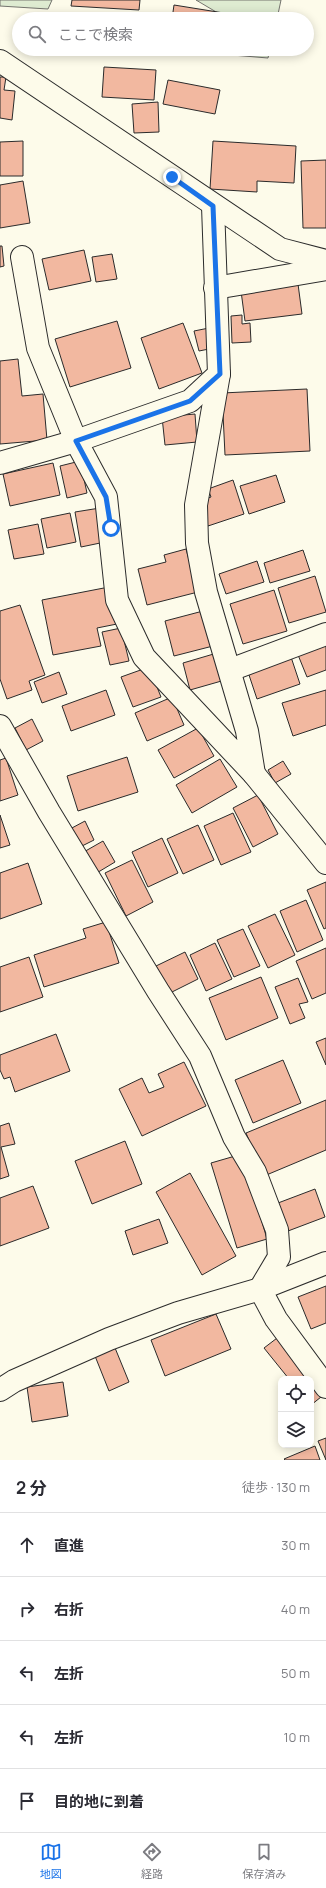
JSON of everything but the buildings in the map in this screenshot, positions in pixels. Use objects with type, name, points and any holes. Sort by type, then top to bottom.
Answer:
[{"type":"street","points":[[0,61],[280,250],[326,261]]},
{"type":"street","points":[[213,206],[215,288],[220,374],[196,505],[197,543],[206,592],[247,732],[254,774]]},
{"type":"street","points":[[22,257],[38,348],[76,441],[106,497],[117,600],[144,656],[254,774],[326,863]]},
{"type":"street","points":[[215,288],[326,270]]},
{"type":"street","points":[[0,463],[76,441],[190,401],[220,374]]},
{"type":"street","points":[[230,670],[326,634]]},
{"type":"street","points":[[0,726],[49,812],[158,991],[200,1056],[234,1137],[254,1172],[277,1230],[279,1257],[260,1289]]},
{"type":"street","points":[[0,1390],[14,1381],[108,1339],[178,1313],[260,1289],[326,1262]]},
{"type":"street","points":[[260,1289],[276,1320],[326,1388]]},
{"type":"green space","points":[[0,0],[52,0],[48,9],[0,6]]},
{"type":"green space","points":[[196,0],[281,0],[278,12],[216,12]]},
{"type":"green space","points":[[244,56],[268,56],[268,58]]},
{"type":"route","points":[[111,528],[106,497],[76,441],[190,401],[220,374],[215,288],[213,206],[172,177]]}]
